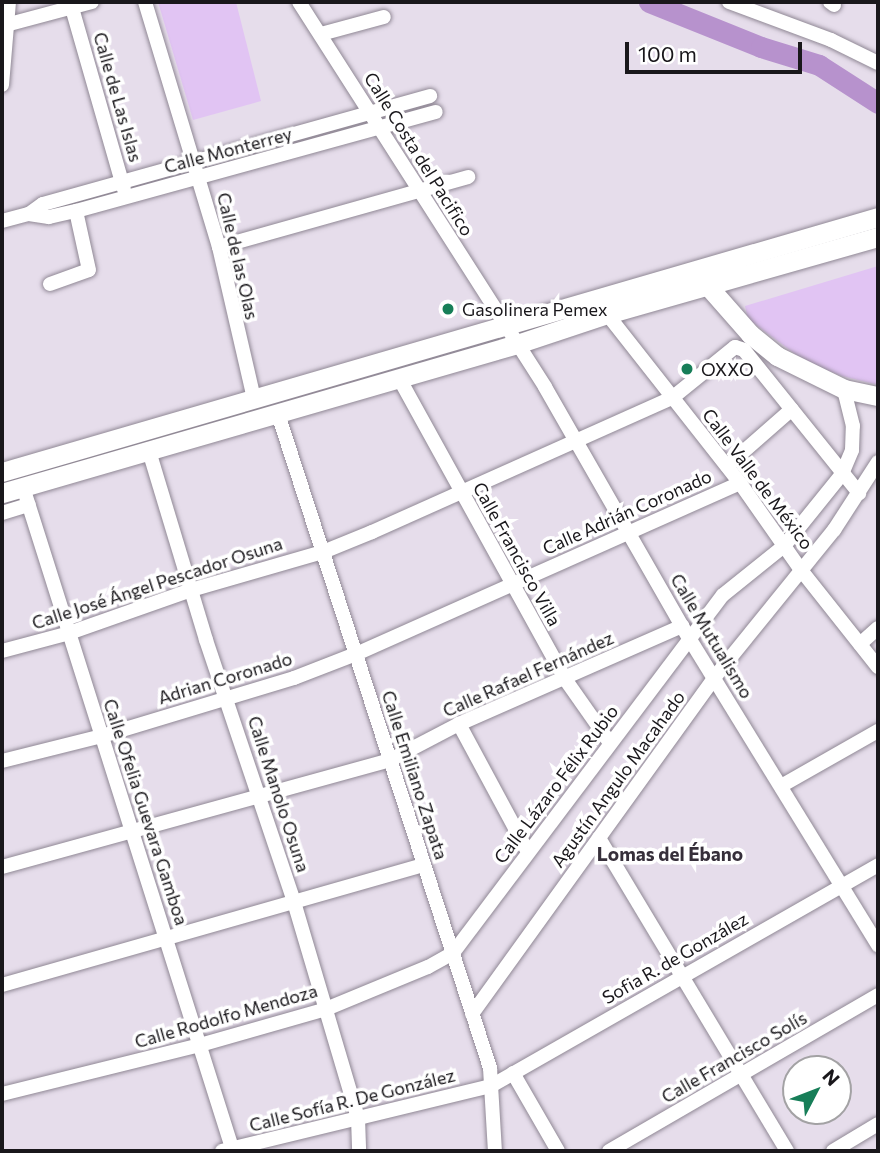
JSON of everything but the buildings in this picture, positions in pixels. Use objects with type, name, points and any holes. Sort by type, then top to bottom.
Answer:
[{"type":"main road","points":[[2,472],[878,217]]},
{"type":"main road","points":[[2,493],[26,496],[149,451],[517,344],[607,314],[878,237]]},
{"type":"main road","points":[[707,285],[750,334],[777,356],[844,389],[878,396]]},
{"type":"street","points":[[2,85],[4,25],[9,2]]},
{"type":"street","points":[[4,25],[92,2]]},
{"type":"street","name":"Calle de las Olas","points":[[145,2],[219,247],[254,399]]},
{"type":"street","name":"Calle Costa del Pacifico","points":[[299,2],[517,344]]},
{"type":"street","points":[[729,2],[831,40],[878,63]]},
{"type":"street","name":"Calle de Las Islas","points":[[72,8],[126,197]]},
{"type":"street","points":[[321,34],[384,17]]},
{"type":"street","name":"Calle Monterrey","points":[[2,221],[29,214],[43,204],[429,96]]},
{"type":"street","name":"Calle Monterrey","points":[[29,214],[49,217],[76,211],[436,112]]},
{"type":"street","points":[[219,247],[468,177]]},
{"type":"street","points":[[50,284],[89,271],[76,211]]},
{"type":"street","name":"Calle Valle de México","points":[[607,314],[727,466],[801,570],[878,667]]},
{"type":"street","name":"Calle Mutualismo","points":[[517,344],[577,441],[686,632],[878,944]]},
{"type":"street","name":"Calle José Ángel Pescador Osuna","points":[[2,651],[69,633],[191,590],[323,552],[462,493],[672,398],[734,347],[744,350],[792,410]]},
{"type":"street","name":"Calle Francisco Villa","points":[[399,378],[565,679],[610,743]]},
{"type":"street","points":[[842,474],[852,450],[853,426],[844,389]]},
{"type":"street","points":[[727,466],[792,410],[859,493]]},
{"type":"street","name":"Calle Emiliano Zapata","points":[[278,414],[490,1068],[495,1151]]},
{"type":"street","name":"Calle Manolo Osuna","points":[[149,451],[191,590],[294,902],[358,1118],[359,1151]]},
{"type":"street","name":"Agustín Angulo Macahado","points":[[472,1014],[714,678],[801,570],[859,493],[878,462]]},
{"type":"street","name":"Calle Lázaro Félix Rubio","points":[[453,953],[610,743],[686,632],[723,595],[785,546],[842,474]]},
{"type":"street","name":"Calle Adrián Coronado","points":[[453,611],[740,483]]},
{"type":"street","points":[[2,513],[26,496]]},
{"type":"street","name":"Calle Ofelia Guevara Gamboa","points":[[26,496],[200,1045],[229,1151]]},
{"type":"street","name":"Adrian Coronado","points":[[2,761],[227,700],[356,654],[453,611]]},
{"type":"street","points":[[860,644],[878,628]]},
{"type":"street","name":"Calle Rafael Fernández","points":[[2,867],[390,760],[459,724],[686,632]]},
{"type":"street","points":[[459,724],[528,852]]},
{"type":"street","points":[[781,786],[878,731]]},
{"type":"street","points":[[599,838],[788,1151]]},
{"type":"street","name":"Sofia R. de González","points":[[491,1086],[878,864]]},
{"type":"street","points":[[2,985],[424,865]]},
{"type":"street","name":"Calle Rodolfo Mendoza","points":[[2,1094],[200,1045],[326,1009],[428,967],[453,953]]},
{"type":"street","name":"Calle Francisco Solís","points":[[609,1151],[878,995]]},
{"type":"street","points":[[513,1073],[558,1151]]},
{"type":"street","name":"Calle Sofía R. De González","points":[[229,1151],[491,1086]]},
{"type":"street","points":[[833,1151],[878,1124]]},
{"type":"shaded area","points":[[158,2],[236,2],[261,101],[193,120]]},
{"type":"shaded area","points":[[878,266],[878,385],[842,376],[806,362],[748,319],[745,306]]},
{"type":"waterway","points":[[649,2],[761,47],[819,65],[878,103]]},
{"type":"place","name":"Gasolinera Pemex","points":[[448,309]]},
{"type":"place","name":"OXXO","points":[[687,369]]},
{"type":"district","name":"Lomas del Ébano","points":[[670,854]]}]
